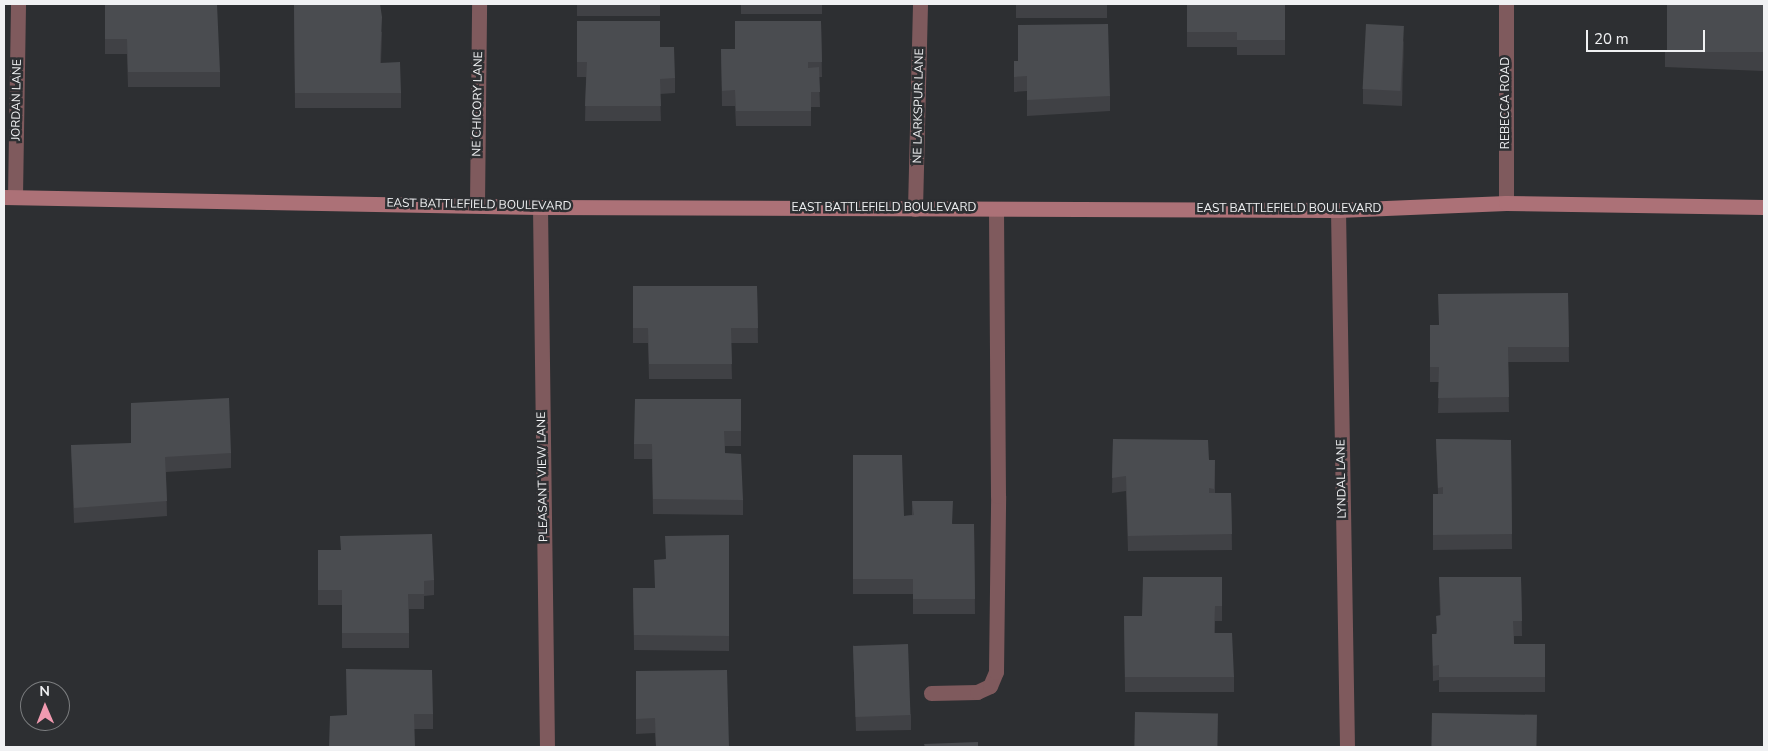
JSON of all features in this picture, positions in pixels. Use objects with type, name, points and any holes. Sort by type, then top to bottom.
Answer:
[{"type":"street","name":"JORDAN LANE","points":[[9,196],[18,4]]},
{"type":"street","name":"NE CHICORY LANE","points":[[477,205],[480,4]]},
{"type":"street","name":"NE LARKSPUR LANE","points":[[915,209],[920,4]]},
{"type":"street","name":"REBECCA ROAD","points":[[1506,4],[1506,203]]},
{"type":"street","name":"EAST BATTLEFIELD BOULEVARD","points":[[9,196],[540,207],[1338,210],[1506,203],[1764,207]]},
{"type":"street","name":"PLEASANT VIEW LANE","points":[[540,207],[547,747]]},
{"type":"street","points":[[931,692],[977,692],[990,686],[997,664],[996,208]]},
{"type":"street","name":"LYNDAL LANE","points":[[1338,210],[1347,747]]},
{"type":"building","points":[[105,4],[217,4],[220,72],[128,72],[127,39],[105,39]]},
{"type":"building","points":[[294,4],[380,4],[382,17],[380,63],[400,62],[401,93],[295,93]]},
{"type":"building","points":[[1187,4],[1285,4],[1285,40],[1237,40],[1237,32],[1187,32]]},
{"type":"building","points":[[1667,4],[1764,4],[1764,52],[1667,52]]},
{"type":"building","points":[[577,21],[660,21],[660,47],[674,47],[675,78],[660,79],[661,106],[585,106],[587,62],[577,62]]},
{"type":"building","points":[[735,21],[821,21],[822,62],[808,62],[808,68],[819,67],[820,92],[811,92],[811,111],[736,111],[735,90],[722,91],[721,49],[735,49]]},
{"type":"building","points":[[1108,24],[1110,96],[1027,100],[1027,76],[1014,77],[1014,61],[1018,61],[1018,25]]},
{"type":"building","points":[[1366,24],[1404,26],[1401,91],[1363,89]]},
{"type":"building","points":[[633,286],[757,286],[758,328],[731,328],[732,364],[649,364],[648,328],[633,328]]},
{"type":"building","points":[[1568,293],[1569,347],[1508,347],[1509,397],[1438,398],[1439,367],[1430,367],[1430,325],[1439,325],[1438,294]]},
{"type":"building","points":[[229,398],[231,453],[165,457],[167,501],[74,508],[71,445],[131,443],[131,403]]},
{"type":"building","points":[[635,399],[741,399],[741,431],[724,431],[725,453],[741,454],[743,500],[653,499],[652,444],[634,444]]},
{"type":"building","points":[[1113,439],[1208,440],[1209,460],[1215,460],[1214,489],[1209,488],[1209,493],[1231,493],[1232,534],[1128,536],[1126,476],[1112,478]]},
{"type":"building","points":[[1436,439],[1511,440],[1512,534],[1433,535],[1433,494],[1443,494],[1443,487],[1438,488]]},
{"type":"building","points":[[853,455],[902,455],[904,516],[914,515],[912,501],[953,501],[952,524],[974,524],[975,599],[913,599],[913,579],[853,579]]},
{"type":"building","points":[[432,534],[434,580],[424,581],[424,594],[408,594],[409,633],[342,633],[342,590],[318,590],[318,550],[341,550],[340,536]]},
{"type":"building","points":[[729,535],[729,636],[634,635],[633,588],[655,588],[654,560],[666,559],[665,536]]},
{"type":"building","points":[[1143,577],[1222,577],[1222,606],[1215,606],[1214,633],[1232,633],[1234,677],[1125,677],[1124,616],[1142,616]]},
{"type":"building","points":[[1439,577],[1521,577],[1522,621],[1513,621],[1514,644],[1545,644],[1545,677],[1439,677],[1439,665],[1433,666],[1432,634],[1437,634],[1436,616],[1441,615]]},
{"type":"building","points":[[908,644],[910,715],[856,717],[853,646]]},
{"type":"building","points":[[346,669],[432,670],[433,714],[414,714],[415,747],[329,747],[330,716],[347,715]]},
{"type":"building","points":[[727,670],[729,747],[656,747],[655,718],[636,719],[636,671]]},
{"type":"building","points":[[1135,712],[1218,713],[1217,747],[1134,747]]},
{"type":"building","points":[[1432,713],[1537,715],[1536,747],[1431,747]]},
{"type":"building","points":[[978,742],[978,747],[925,747],[924,744]]}]
